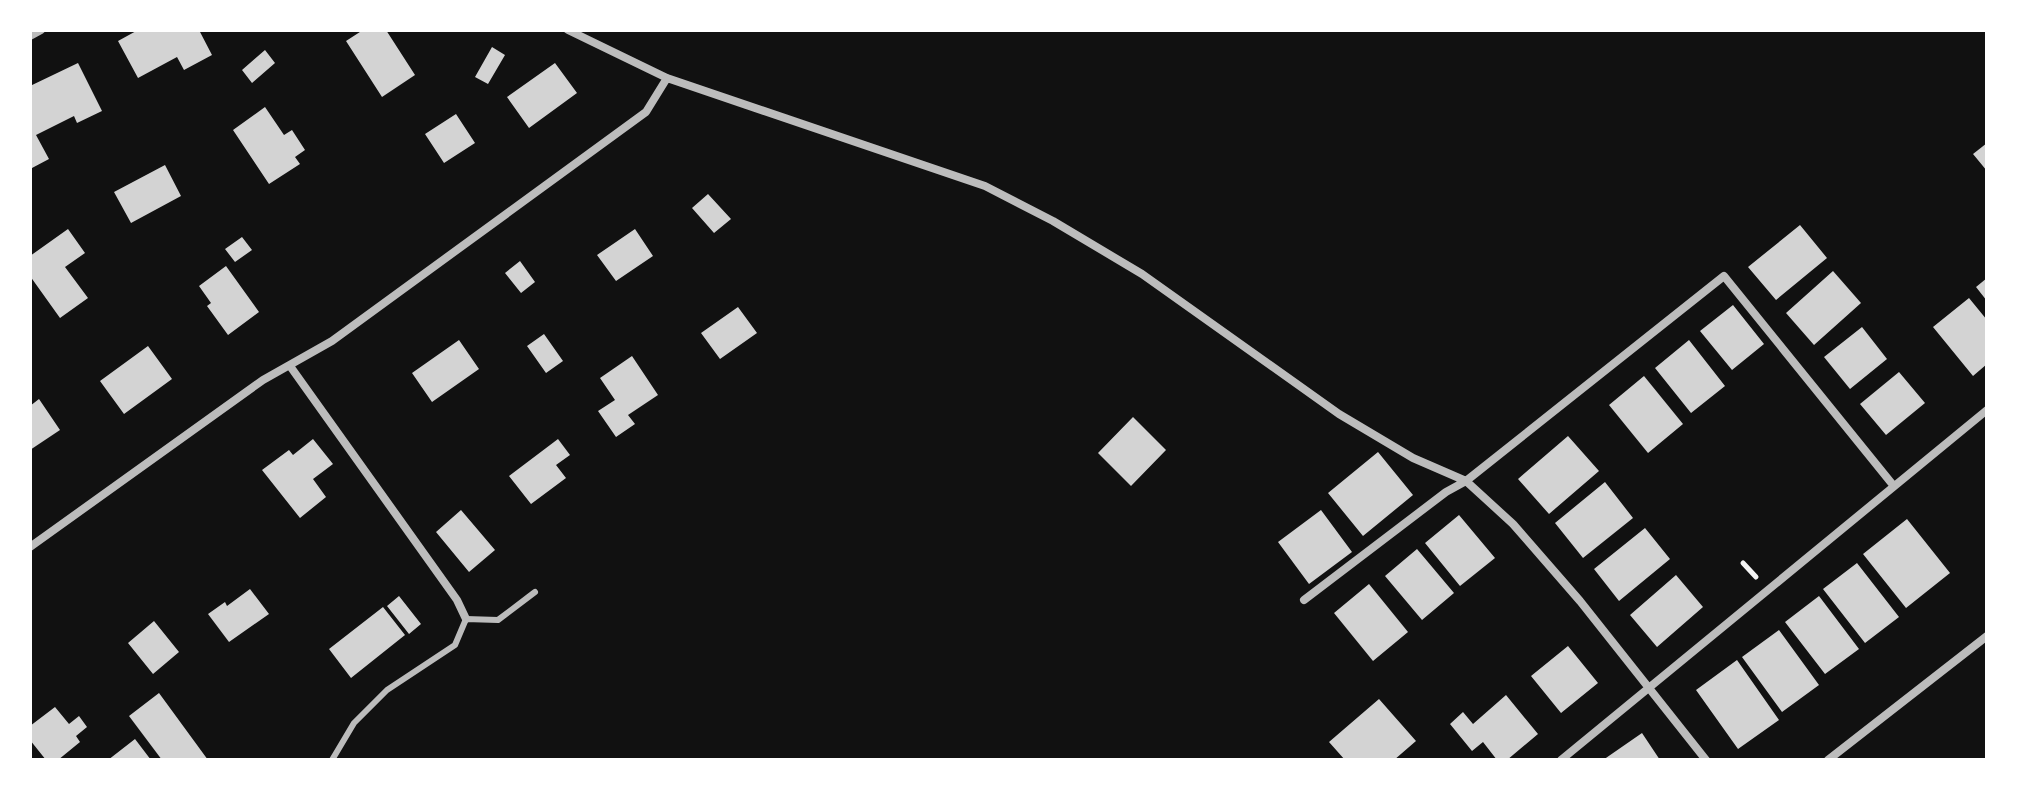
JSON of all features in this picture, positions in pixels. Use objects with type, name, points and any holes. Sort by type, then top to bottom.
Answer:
[{"type":"street","points":[[30,36],[41,30]]},
{"type":"street","points":[[568,30],[667,78],[985,186],[1053,221],[1142,274],[1339,414],[1413,458],[1466,481],[1513,524],[1706,760]]},
{"type":"street","points":[[30,547],[263,380],[332,341],[646,112],[667,78]]},
{"type":"street","points":[[1304,600],[1446,492],[1466,481],[1724,276],[1893,485]]},
{"type":"street","points":[[290,366],[457,600],[466,619]]},
{"type":"street","points":[[1561,760],[1987,410]]},
{"type":"street","points":[[1828,760],[1987,636]]},
{"type":"lane","points":[[332,760],[354,723],[387,690],[455,645],[466,619],[498,620],[535,592]]},
{"type":"building","points":[[138,30],[199,30],[212,55],[184,70],[177,57],[138,78],[118,41]]},
{"type":"building","points":[[363,30],[386,30],[415,75],[382,97],[346,41]]},
{"type":"building","points":[[492,47],[505,55],[488,84],[475,77]]},
{"type":"building","points":[[265,50],[275,63],[252,83],[242,70]]},
{"type":"building","points":[[78,63],[102,111],[77,123],[74,116],[36,135],[49,159],[32,168],[30,86]]},
{"type":"building","points":[[555,63],[577,93],[529,128],[507,97]]},
{"type":"building","points":[[265,107],[284,135],[292,130],[305,150],[295,157],[300,164],[269,184],[233,130]]},
{"type":"building","points":[[456,114],[475,143],[444,163],[425,134]]},
{"type":"building","points":[[1987,143],[1987,171],[1973,154]]},
{"type":"building","points":[[165,165],[181,196],[131,223],[114,192]]},
{"type":"building","points":[[708,194],[731,219],[714,233],[692,208]]},
{"type":"building","points":[[1800,225],[1827,258],[1776,300],[1748,267]]},
{"type":"building","points":[[68,229],[85,253],[65,267],[88,298],[60,318],[30,276],[30,256]]},
{"type":"building","points":[[635,229],[653,256],[616,281],[597,255]]},
{"type":"building","points":[[242,237],[252,250],[235,262],[225,249]]},
{"type":"building","points":[[520,261],[535,282],[521,293],[505,273]]},
{"type":"building","points":[[226,266],[259,312],[228,335],[207,306],[211,303],[199,286]]},
{"type":"building","points":[[1833,271],[1861,303],[1814,345],[1786,313]]},
{"type":"building","points":[[1987,278],[1987,301],[1976,287]]},
{"type":"building","points":[[1969,298],[1987,320],[1987,364],[1973,376],[1933,327]]},
{"type":"building","points":[[1733,305],[1764,344],[1732,370],[1700,331]]},
{"type":"building","points":[[738,307],[757,333],[720,359],[701,333]]},
{"type":"building","points":[[1862,327],[1887,359],[1850,389],[1824,357]]},
{"type":"building","points":[[544,334],[563,361],[546,373],[527,346]]},
{"type":"building","points":[[459,340],[479,369],[432,402],[412,373]]},
{"type":"building","points":[[1689,340],[1725,386],[1691,413],[1655,368]]},
{"type":"building","points":[[148,346],[172,379],[124,414],[100,381]]},
{"type":"building","points":[[632,356],[658,395],[628,415],[635,424],[616,437],[598,411],[615,400],[600,378]]},
{"type":"building","points":[[1899,372],[1925,403],[1886,435],[1860,404]]},
{"type":"building","points":[[1644,376],[1683,424],[1648,453],[1609,405]]},
{"type":"building","points":[[39,399],[60,430],[30,450],[30,406]]},
{"type":"building","points":[[1133,417],[1166,450],[1131,486],[1098,453]]},
{"type":"building","points":[[1568,436],[1599,471],[1549,514],[1518,479]]},
{"type":"building","points":[[313,439],[333,464],[313,479],[326,497],[300,518],[262,470],[289,450],[293,455]]},
{"type":"building","points":[[558,439],[570,455],[556,465],[566,478],[531,504],[509,476]]},
{"type":"building","points":[[1378,452],[1413,495],[1363,536],[1328,493]]},
{"type":"building","points":[[1605,482],[1633,518],[1583,558],[1555,523]]},
{"type":"building","points":[[461,510],[495,550],[469,572],[436,532]]},
{"type":"building","points":[[1321,510],[1352,552],[1309,584],[1278,542]]},
{"type":"building","points":[[1459,515],[1495,558],[1460,586],[1425,543]]},
{"type":"building","points":[[1907,519],[1950,573],[1906,608],[1863,554]]},
{"type":"building","points":[[1645,528],[1670,559],[1619,601],[1594,569]]},
{"type":"building","points":[[1417,549],[1454,593],[1422,620],[1385,576]]},
{"type":"building","points":[[1857,563],[1899,617],[1865,643],[1823,589]]},
{"type":"building","points":[[1676,575],[1703,607],[1657,647],[1630,615]]},
{"type":"building","points":[[1369,584],[1408,632],[1373,661],[1334,613]]},
{"type":"building","points":[[250,589],[269,614],[229,642],[208,614],[225,602],[227,606]]},
{"type":"building","points":[[399,596],[421,624],[409,634],[387,606]]},
{"type":"building","points":[[1819,596],[1859,649],[1825,674],[1785,622]]},
{"type":"building","points":[[383,607],[405,635],[351,678],[329,649]]},
{"type":"building","points":[[154,621],[179,652],[153,674],[128,643]]},
{"type":"building","points":[[1779,630],[1819,685],[1782,712],[1742,657]]},
{"type":"building","points":[[1568,646],[1598,683],[1561,713],[1531,676]]},
{"type":"building","points":[[1737,660],[1779,720],[1738,749],[1696,690]]},
{"type":"building","points":[[159,693],[208,760],[162,760],[129,716]]},
{"type":"building","points":[[1506,695],[1538,734],[1507,760],[1497,760],[1483,742],[1472,751],[1450,724],[1463,712],[1473,724]]},
{"type":"building","points":[[1379,699],[1416,741],[1394,760],[1345,760],[1329,742]]},
{"type":"building","points":[[55,707],[69,724],[79,716],[87,727],[76,736],[80,742],[58,760],[46,760],[30,740],[30,726]]},
{"type":"building","points":[[1642,733],[1660,760],[1603,760]]},
{"type":"building","points":[[135,739],[151,760],[108,760]]}]
